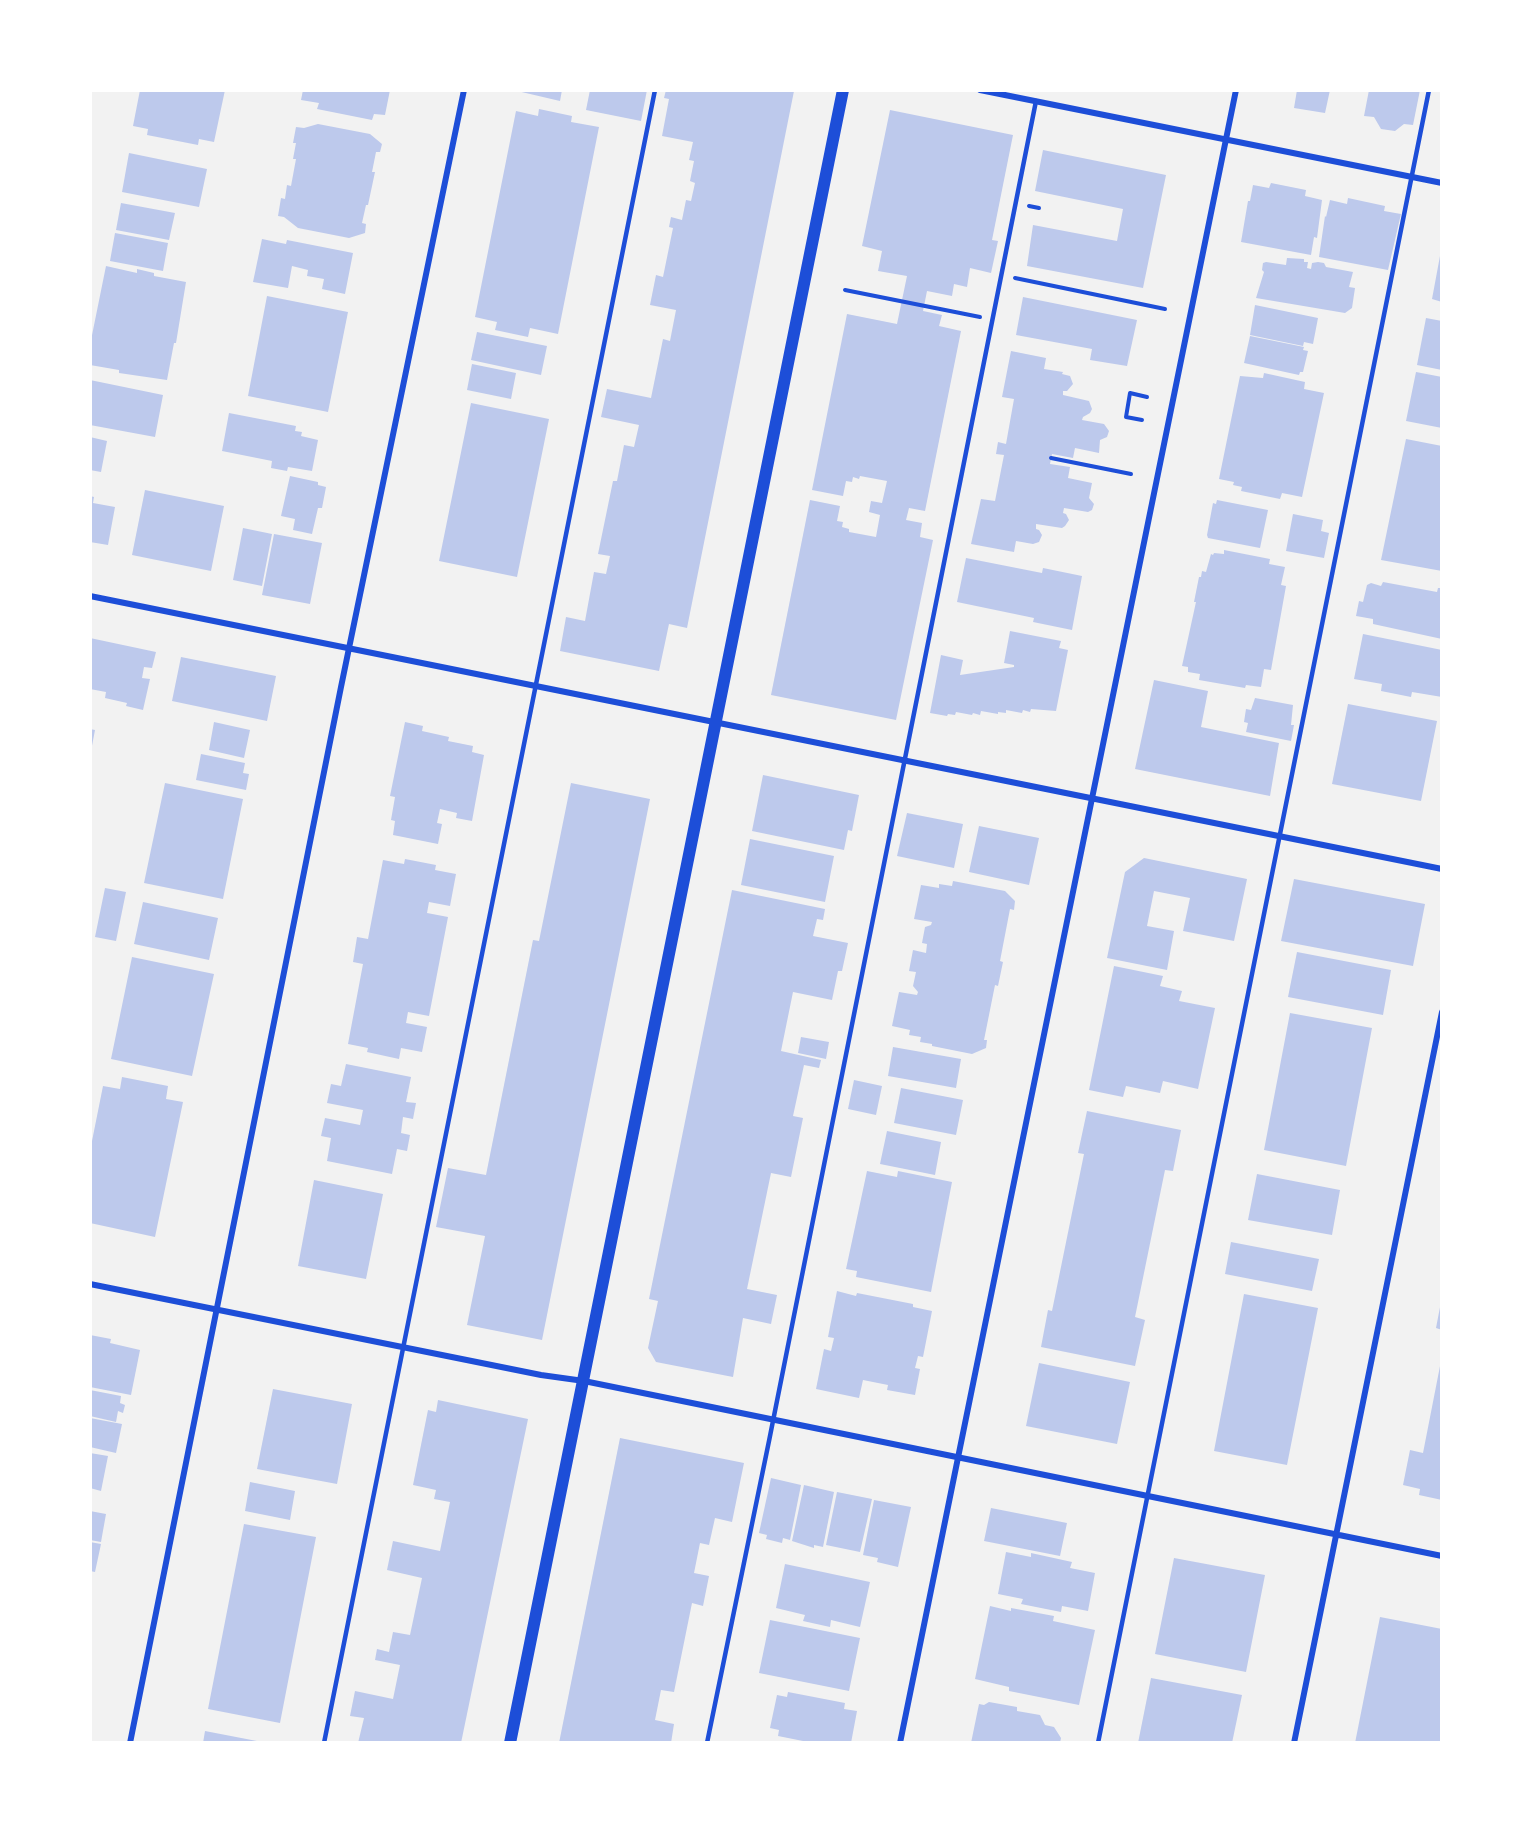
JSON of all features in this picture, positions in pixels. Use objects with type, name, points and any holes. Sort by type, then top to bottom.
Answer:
[{"type":"main road","points":[[510,1743],[843,90]]},
{"type":"street","points":[[130,1743],[464,90]]},
{"type":"street","points":[[980,90],[1442,183]]},
{"type":"street","points":[[900,1743],[1236,90]]},
{"type":"street","points":[[90,596],[1442,869]]},
{"type":"street","points":[[1294,1743],[1442,1012]]},
{"type":"street","points":[[90,1284],[541,1376],[584,1381],[773,1419],[1442,1556]]},
{"type":"lane","points":[[324,1743],[656,90]]},
{"type":"lane","points":[[1098,1743],[1429,90]]},
{"type":"lane","points":[[706,1743],[773,1419],[1036,101]]},
{"type":"path","points":[[1031,207],[1039,208]]},
{"type":"path","points":[[1018,279],[1165,309]]},
{"type":"path","points":[[846,290],[993,320]]},
{"type":"path","points":[[1142,420],[1126,417],[1130,393],[1147,397]]},
{"type":"path","points":[[1051,458],[1131,474]]},
{"type":"building","points":[[140,90],[225,90],[214,142],[199,139],[198,145],[147,135],[148,129],[133,126]]},
{"type":"building","points":[[303,90],[390,90],[385,115],[374,114],[372,120],[317,109],[319,103],[301,100]]},
{"type":"building","points":[[513,90],[562,90],[560,101]]},
{"type":"building","points":[[590,90],[647,90],[641,121],[586,110]]},
{"type":"building","points":[[666,90],[794,91],[687,628],[669,624],[659,671],[560,651],[566,617],[585,621],[594,572],[606,574],[610,556],[598,554],[613,481],[617,481],[624,445],[634,447],[639,425],[601,417],[607,389],[651,398],[663,339],[670,341],[676,310],[650,305],[656,275],[663,277],[673,228],[669,227],[671,217],[682,220],[686,200],[691,201],[695,183],[690,181],[694,161],[689,160],[693,142],[662,136],[669,99],[664,98]]},
{"type":"building","points":[[1297,90],[1330,90],[1325,113],[1294,108]]},
{"type":"building","points":[[1369,90],[1420,90],[1413,125],[1404,124],[1395,131],[1381,129],[1374,117],[1364,116]]},
{"type":"building","points":[[539,109],[572,116],[571,122],[599,127],[558,334],[530,328],[528,337],[495,330],[497,322],[475,317],[516,111],[538,116]]},
{"type":"building","points":[[890,110],[1013,135],[992,240],[998,241],[991,273],[970,268],[967,287],[954,284],[952,296],[927,291],[923,311],[942,315],[939,326],[961,331],[925,511],[909,508],[906,520],[922,523],[920,537],[933,540],[896,720],[771,695],[810,500],[840,506],[837,521],[843,522],[842,527],[849,529],[849,532],[876,537],[880,515],[869,512],[871,501],[882,503],[887,481],[860,476],[859,479],[853,477],[852,482],[846,481],[843,496],[812,490],[847,314],[897,324],[907,276],[878,271],[882,251],[862,246]]},
{"type":"building","points":[[318,124],[370,134],[382,144],[380,152],[376,152],[372,172],[375,172],[362,223],[366,224],[365,233],[349,238],[298,228],[284,217],[278,216],[281,198],[285,199],[287,185],[291,186],[296,159],[293,159],[296,143],[293,143],[296,127],[304,128]]},
{"type":"building","points":[[1043,150],[1166,175],[1143,288],[1027,266],[1033,225],[1117,241],[1123,209],[1035,191]]},
{"type":"building","points":[[129,153],[207,169],[199,207],[122,192]]},
{"type":"building","points":[[1271,183],[1306,190],[1305,196],[1322,200],[1317,238],[1314,237],[1311,255],[1241,242],[1253,185],[1269,188]]},
{"type":"building","points":[[1348,198],[1385,206],[1384,211],[1401,214],[1388,270],[1319,257],[1325,216],[1330,200],[1347,204]]},
{"type":"building","points":[[121,203],[175,213],[169,240],[116,230]]},
{"type":"building","points":[[115,233],[168,243],[163,271],[110,261]]},
{"type":"building","points":[[262,239],[286,244],[287,240],[353,253],[345,294],[322,289],[324,279],[307,276],[308,270],[292,266],[288,288],[253,282]]},
{"type":"building","points":[[1440,256],[1442,256],[1442,302],[1432,299]]},
{"type":"building","points":[[1287,258],[1304,259],[1304,262],[1308,262],[1307,268],[1311,269],[1312,263],[1318,262],[1324,263],[1326,267],[1353,272],[1349,287],[1355,288],[1352,308],[1345,313],[1256,298],[1264,272],[1263,263],[1286,265]]},
{"type":"building","points":[[106,266],[137,273],[137,269],[154,273],[154,276],[186,282],[167,380],[119,373],[119,370],[90,365],[90,345]]},
{"type":"building","points":[[267,296],[348,312],[328,412],[248,396]]},
{"type":"building","points":[[1023,297],[1137,320],[1127,366],[1090,360],[1092,349],[1016,335]]},
{"type":"building","points":[[1255,305],[1318,318],[1313,344],[1304,342],[1303,346],[1250,335]]},
{"type":"building","points":[[1426,318],[1442,321],[1442,370],[1417,365]]},
{"type":"building","points":[[477,332],[547,346],[541,375],[471,360]]},
{"type":"building","points":[[1250,336],[1304,347],[1303,350],[1308,351],[1303,372],[1299,375],[1244,363]]},
{"type":"building","points":[[1011,351],[1046,358],[1044,369],[1063,372],[1062,374],[1070,376],[1073,384],[1067,391],[1063,391],[1063,395],[1089,401],[1092,409],[1082,420],[1104,424],[1109,431],[1107,437],[1100,440],[1099,453],[1075,448],[1073,458],[1052,454],[1050,464],[1070,467],[1068,478],[1092,483],[1089,498],[1094,504],[1092,510],[1088,512],[1064,508],[1063,513],[1069,520],[1065,526],[1062,528],[1036,524],[1036,529],[1042,535],[1039,542],[1033,544],[1016,541],[1014,552],[971,544],[981,499],[995,501],[1004,455],[996,454],[998,442],[1006,444],[1014,399],[1002,397]]},
{"type":"building","points":[[472,364],[516,373],[511,399],[467,390]]},
{"type":"building","points":[[1416,372],[1442,377],[1442,428],[1406,421]]},
{"type":"building","points":[[1264,373],[1305,382],[1304,389],[1324,393],[1302,497],[1282,493],[1280,499],[1241,491],[1242,487],[1233,485],[1234,482],[1219,479],[1240,376],[1263,378]]},
{"type":"building","points":[[90,380],[163,395],[155,437],[90,425]]},
{"type":"building","points":[[471,403],[549,419],[517,577],[439,561]]},
{"type":"building","points":[[229,413],[296,426],[295,431],[302,432],[301,436],[318,440],[312,471],[288,467],[287,471],[271,468],[272,461],[222,451]]},
{"type":"building","points":[[90,437],[107,441],[101,472],[90,470]]},
{"type":"building","points":[[1406,439],[1442,446],[1442,571],[1381,560]]},
{"type":"building","points":[[290,476],[318,482],[318,485],[326,487],[322,508],[318,508],[312,534],[293,530],[295,519],[281,516]]},
{"type":"building","points":[[145,490],[224,506],[211,571],[132,555]]},
{"type":"building","points":[[90,496],[94,497],[93,503],[115,507],[108,545],[90,542]]},
{"type":"building","points":[[1217,500],[1268,510],[1260,548],[1208,538],[1213,503],[1216,504]]},
{"type":"building","points":[[1293,514],[1323,520],[1321,531],[1329,533],[1324,558],[1286,551]]},
{"type":"building","points":[[243,528],[272,534],[262,586],[233,580]]},
{"type":"building","points":[[274,534],[322,543],[310,604],[262,595]]},
{"type":"building","points":[[1224,550],[1270,559],[1269,564],[1285,567],[1281,585],[1286,586],[1271,670],[1264,669],[1261,687],[1246,685],[1245,688],[1199,680],[1200,674],[1188,672],[1188,667],[1182,666],[1199,577],[1202,571],[1206,572],[1211,554],[1224,554]]},
{"type":"building","points":[[966,558],[1042,573],[1043,568],[1082,576],[1072,630],[1033,622],[1034,618],[957,602]]},
{"type":"building","points":[[1383,582],[1437,592],[1438,588],[1442,588],[1442,639],[1373,624],[1373,619],[1356,616],[1359,601],[1363,602],[1367,585],[1371,583],[1381,586]]},
{"type":"building","points":[[1010,631],[1061,641],[1059,648],[1068,650],[1056,711],[1031,709],[1030,712],[1023,710],[1022,713],[1006,710],[1006,713],[998,712],[998,714],[981,711],[980,715],[956,712],[955,715],[948,714],[947,716],[930,713],[941,655],[963,660],[960,675],[1014,667],[1014,665],[1004,663]]},
{"type":"building","points":[[1363,634],[1442,650],[1442,697],[1412,692],[1411,697],[1381,691],[1382,684],[1354,679]]},
{"type":"building","points":[[90,638],[156,652],[152,668],[144,667],[142,678],[150,679],[143,710],[126,706],[127,703],[105,698],[106,692],[90,689]]},
{"type":"building","points":[[181,657],[276,676],[267,721],[172,701]]},
{"type":"building","points":[[1154,680],[1208,691],[1201,727],[1279,743],[1270,796],[1135,769]]},
{"type":"building","points":[[1255,698],[1293,705],[1291,725],[1294,725],[1291,741],[1246,732],[1248,723],[1244,722],[1246,709],[1251,710]]},
{"type":"building","points":[[1348,704],[1437,721],[1421,801],[1332,784]]},
{"type":"building","points":[[214,722],[250,730],[244,758],[209,750]]},
{"type":"building","points":[[405,722],[423,726],[422,731],[449,737],[448,741],[473,746],[472,752],[484,755],[472,821],[456,818],[457,813],[440,809],[437,823],[442,824],[438,844],[393,835],[395,821],[391,820],[395,797],[390,796]]},
{"type":"building","points":[[90,729],[95,730],[91,751],[90,751]]},
{"type":"building","points":[[201,754],[245,763],[243,773],[249,774],[246,790],[196,780]]},
{"type":"building","points":[[763,775],[859,795],[852,831],[848,830],[844,850],[752,831]]},
{"type":"building","points":[[165,783],[243,799],[223,899],[144,883]]},
{"type":"building","points":[[571,783],[650,799],[542,1340],[467,1325],[485,1236],[436,1227],[448,1168],[486,1175],[533,940],[539,941]]},
{"type":"building","points":[[907,813],[963,824],[954,868],[897,856]]},
{"type":"building","points":[[979,826],[1039,838],[1029,885],[969,872]]},
{"type":"building","points":[[750,839],[834,856],[825,902],[741,885]]},
{"type":"building","points":[[1144,858],[1247,879],[1234,941],[1183,931],[1190,898],[1154,891],[1147,926],[1174,931],[1167,970],[1107,958],[1125,872]]},
{"type":"building","points":[[405,859],[436,865],[435,870],[456,874],[450,906],[429,902],[427,913],[448,917],[429,1016],[408,1012],[406,1023],[427,1027],[422,1052],[401,1048],[399,1059],[367,1052],[368,1048],[348,1044],[363,964],[353,962],[357,937],[368,939],[383,860],[404,864]]},
{"type":"building","points":[[1294,879],[1425,904],[1413,966],[1281,941]]},
{"type":"building","points":[[953,881],[1005,891],[1015,901],[1014,910],[1010,909],[1000,961],[1003,962],[998,986],[995,985],[984,1040],[987,1040],[986,1048],[972,1054],[920,1042],[921,1037],[909,1035],[910,1030],[892,1026],[899,992],[917,995],[918,992],[913,986],[916,972],[909,971],[913,950],[926,953],[927,944],[922,943],[925,927],[931,925],[932,922],[914,919],[921,885],[939,888],[939,884],[952,886]]},
{"type":"building","points":[[105,888],[126,892],[116,941],[95,937]]},
{"type":"building","points":[[732,890],[825,909],[823,920],[817,919],[813,936],[848,943],[842,971],[838,971],[832,1000],[793,992],[781,1051],[821,1060],[819,1068],[804,1065],[793,1116],[803,1118],[791,1177],[771,1173],[747,1289],[777,1295],[771,1324],[743,1318],[733,1377],[656,1362],[648,1348],[658,1301],[649,1299]]},
{"type":"building","points":[[143,902],[218,918],[209,960],[134,944]]},
{"type":"building","points":[[1297,952],[1391,970],[1383,1015],[1288,997]]},
{"type":"building","points":[[132,957],[214,974],[192,1076],[111,1059]]},
{"type":"building","points":[[1114,966],[1163,976],[1160,986],[1182,991],[1179,1001],[1215,1008],[1198,1089],[1163,1081],[1160,1093],[1126,1086],[1123,1097],[1089,1090]]},
{"type":"building","points":[[1290,1013],[1372,1028],[1346,1166],[1264,1150]]},
{"type":"building","points":[[801,1037],[829,1042],[826,1059],[798,1053]]},
{"type":"building","points":[[893,1047],[961,1059],[956,1088],[888,1076]]},
{"type":"building","points":[[346,1064],[411,1077],[406,1102],[416,1103],[413,1119],[403,1117],[401,1133],[410,1135],[407,1151],[397,1149],[392,1174],[327,1161],[331,1138],[321,1136],[325,1118],[360,1125],[363,1110],[327,1103],[331,1084],[341,1086]]},
{"type":"building","points":[[122,1077],[168,1086],[166,1099],[183,1102],[155,1237],[90,1223],[90,1151],[103,1086],[120,1089]]},
{"type":"building","points":[[854,1080],[882,1086],[876,1115],[848,1109]]},
{"type":"building","points":[[901,1088],[963,1100],[956,1135],[894,1123]]},
{"type":"building","points":[[1087,1111],[1181,1130],[1173,1171],[1165,1170],[1135,1317],[1145,1320],[1135,1366],[1041,1347],[1048,1310],[1052,1311],[1084,1154],[1078,1153]]},
{"type":"building","points":[[887,1131],[941,1142],[935,1175],[880,1164]]},
{"type":"building","points":[[867,1171],[897,1177],[898,1171],[952,1182],[931,1292],[856,1277],[857,1271],[846,1269]]},
{"type":"building","points":[[1257,1174],[1340,1190],[1332,1235],[1248,1220]]},
{"type":"building","points":[[314,1180],[383,1194],[366,1279],[298,1266]]},
{"type":"building","points":[[1231,1242],[1319,1259],[1312,1291],[1225,1274]]},
{"type":"building","points":[[837,1291],[913,1304],[913,1307],[932,1311],[923,1357],[918,1356],[915,1368],[920,1369],[915,1395],[887,1390],[888,1385],[863,1380],[859,1398],[816,1389],[824,1349],[831,1351],[834,1338],[828,1337]]},
{"type":"building","points":[[1244,1294],[1318,1308],[1287,1465],[1214,1451]]},
{"type":"building","points":[[1442,1302],[1442,1330],[1436,1328]]},
{"type":"building","points":[[90,1335],[111,1339],[110,1343],[140,1350],[131,1395],[90,1387]]},
{"type":"building","points":[[1441,1361],[1442,1500],[1419,1495],[1420,1489],[1403,1485],[1410,1450],[1423,1453]]},
{"type":"building","points":[[1039,1363],[1130,1382],[1117,1444],[1026,1426]]},
{"type":"building","points":[[273,1389],[352,1404],[337,1484],[257,1469]]},
{"type":"building","points":[[90,1390],[121,1396],[120,1403],[125,1405],[123,1413],[118,1411],[116,1422],[90,1416]]},
{"type":"building","points":[[438,1400],[528,1419],[461,1743],[358,1743],[364,1718],[350,1716],[355,1691],[393,1699],[400,1665],[375,1660],[377,1649],[389,1652],[393,1632],[410,1635],[422,1578],[387,1570],[393,1541],[440,1551],[450,1502],[434,1499],[436,1490],[413,1485],[428,1410],[436,1412]]},
{"type":"building","points":[[90,1418],[122,1424],[116,1453],[90,1447]]},
{"type":"building","points":[[620,1438],[744,1463],[732,1522],[715,1518],[709,1545],[700,1543],[694,1573],[709,1576],[703,1606],[692,1603],[674,1692],[661,1690],[655,1720],[674,1724],[671,1743],[559,1743]]},
{"type":"building","points":[[90,1453],[108,1456],[101,1491],[90,1488]]},
{"type":"building","points":[[771,1478],[801,1485],[790,1540],[783,1538],[782,1543],[766,1539],[767,1535],[759,1533]]},
{"type":"building","points":[[250,1482],[295,1491],[290,1520],[245,1511]]},
{"type":"building","points":[[804,1485],[834,1492],[823,1547],[814,1545],[814,1548],[792,1541]]},
{"type":"building","points":[[837,1492],[872,1499],[860,1552],[826,1545]]},
{"type":"building","points":[[874,1500],[911,1507],[898,1567],[877,1562],[878,1558],[863,1555]]},
{"type":"building","points":[[991,1508],[1067,1523],[1060,1556],[984,1541]]},
{"type":"building","points":[[90,1511],[106,1514],[101,1542],[90,1540]]},
{"type":"building","points":[[244,1524],[316,1537],[280,1723],[208,1709]]},
{"type":"building","points":[[90,1542],[101,1544],[95,1572],[90,1571]]},
{"type":"building","points":[[1006,1552],[1031,1557],[1031,1553],[1072,1562],[1070,1568],[1095,1573],[1088,1611],[1062,1606],[1061,1612],[1021,1604],[1023,1599],[998,1594]]},
{"type":"building","points":[[1174,1558],[1265,1575],[1246,1672],[1155,1654]]},
{"type":"building","points":[[785,1564],[870,1582],[860,1627],[831,1620],[830,1627],[803,1621],[805,1615],[776,1608]]},
{"type":"building","points":[[990,1606],[1054,1616],[1053,1621],[1095,1630],[1079,1705],[1009,1691],[1009,1687],[975,1679]]},
{"type":"building","points":[[1380,1617],[1442,1629],[1442,1743],[1355,1743]]},
{"type":"building","points":[[770,1620],[860,1638],[849,1691],[759,1673]]},
{"type":"building","points":[[1151,1678],[1242,1695],[1232,1743],[1138,1743]]},
{"type":"building","points":[[788,1692],[845,1703],[844,1709],[857,1711],[851,1743],[834,1741],[833,1743],[813,1743],[778,1736],[779,1730],[770,1728],[777,1695],[787,1697]]},
{"type":"building","points":[[989,1702],[1017,1707],[1017,1711],[1040,1715],[1045,1725],[1054,1727],[1061,1738],[1060,1743],[971,1743],[979,1704],[984,1705]]},
{"type":"building","points":[[205,1731],[262,1742],[262,1743],[203,1743]]}]
